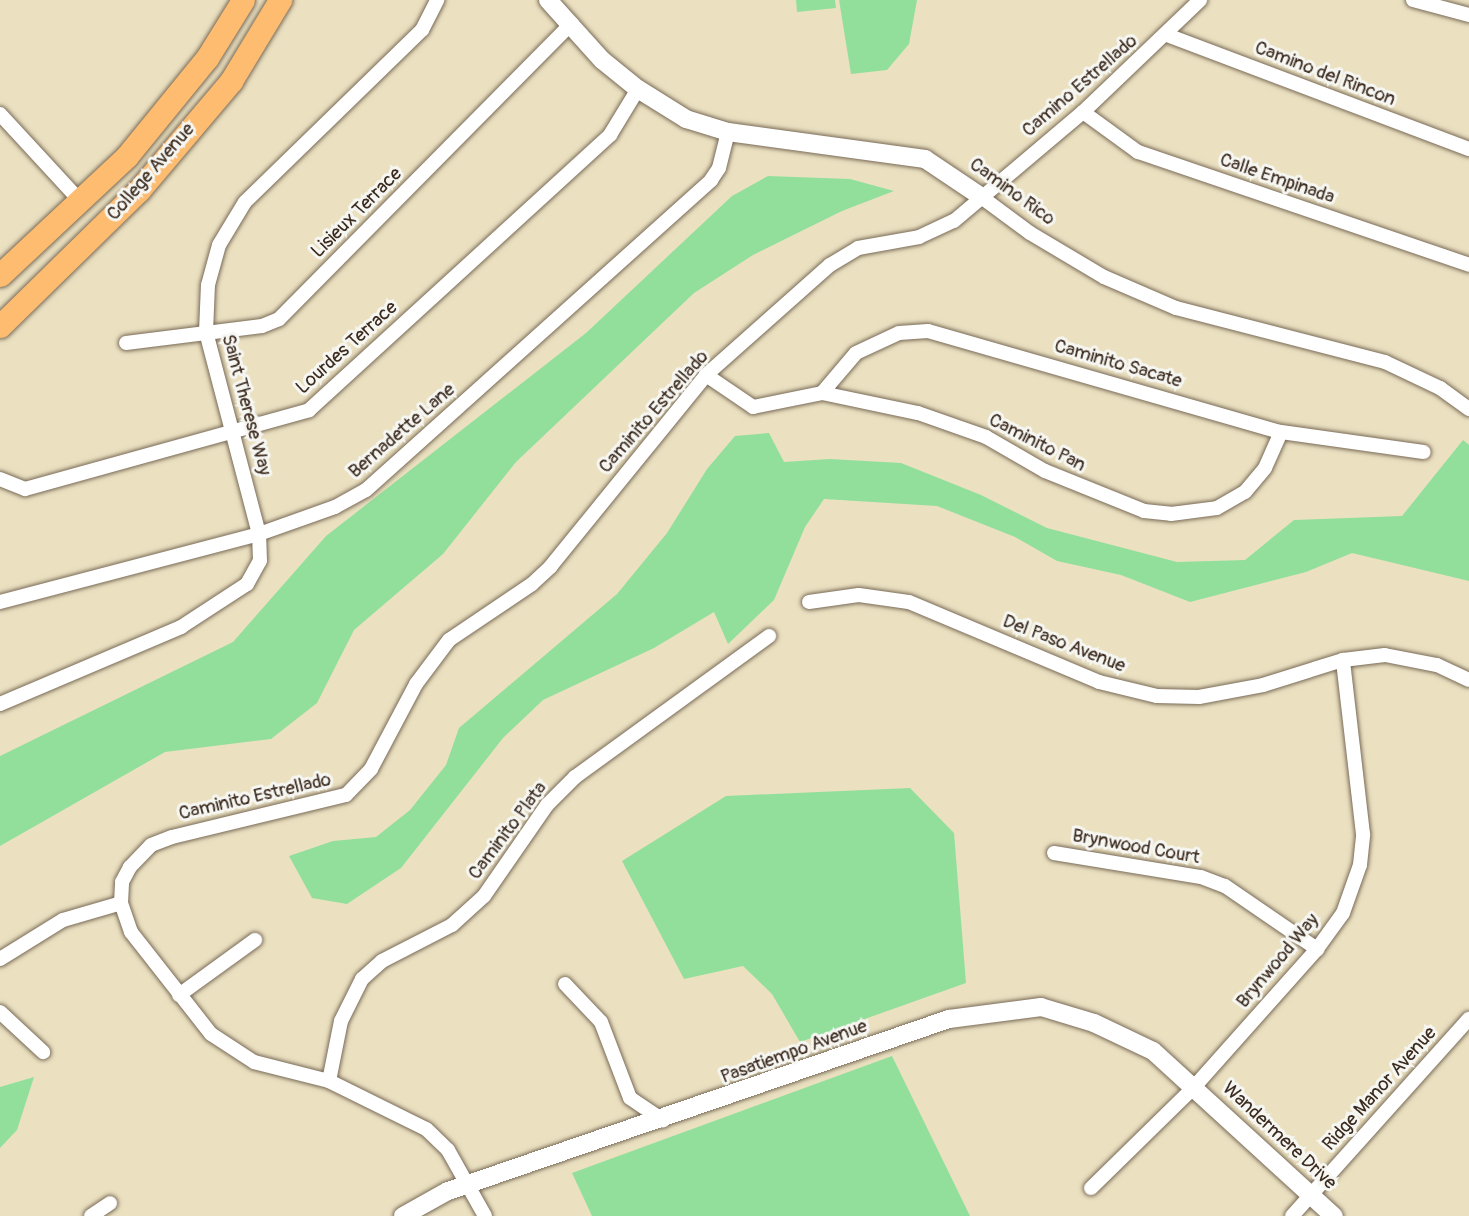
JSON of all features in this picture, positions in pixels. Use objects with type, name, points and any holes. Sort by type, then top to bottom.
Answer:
[{"type":"main road","name":"College Avenue","points":[[0,275],[82,203],[127,156],[207,58],[243,0]]},
{"type":"main road","name":"College Avenue","points":[[0,326],[139,190],[231,81],[280,0]]},
{"type":"street","name":"Saint Therese Way","points":[[0,704],[181,627],[247,584],[260,561],[259,534],[206,332],[208,285],[219,245],[231,222],[254,194],[422,30],[437,0]]},
{"type":"street","name":"Camino Rico","points":[[548,0],[572,23],[602,60],[638,89],[686,119],[728,132],[925,159],[1030,233],[1140,292],[1176,308],[1385,362],[1440,388],[1469,409]]},
{"type":"street","name":"Camino Estrellado","points":[[980,197],[1083,112],[1167,35],[1200,0]]},
{"type":"street","points":[[1413,0],[1469,15]]},
{"type":"street","name":"Lisieux Terrace","points":[[126,343],[262,327],[279,319],[572,23]]},
{"type":"street","name":"Camino del Rincon","points":[[1167,35],[1469,149]]},
{"type":"street","name":"Lourdes Terrace","points":[[0,479],[25,489],[309,410],[610,135],[638,89]]},
{"type":"street","name":"Calle Empinada","points":[[1083,112],[1138,152],[1469,265]]},
{"type":"street","points":[[0,114],[82,203]]},
{"type":"street","name":"Bernadette Lane","points":[[0,602],[259,534],[335,507],[366,490],[711,180],[719,168],[728,132]]},
{"type":"street","name":"Caminito Estrellado","points":[[121,903],[122,882],[130,866],[150,845],[346,795],[371,769],[416,684],[449,640],[531,584],[551,566],[706,375],[830,265],[858,248],[919,237],[954,220],[980,197]]},
{"type":"street","name":"Caminito Sacate","points":[[822,393],[856,353],[899,333],[928,331],[1281,432],[1424,452]]},
{"type":"street","name":"Caminito Pan","points":[[706,375],[753,407],[822,393],[918,414],[986,437],[1045,471],[1118,503],[1171,514],[1217,508],[1245,492],[1265,468],[1281,432]]},
{"type":"street","name":"Del Paso Avenue","points":[[809,602],[859,595],[909,602],[1099,682],[1157,696],[1199,697],[1263,685],[1343,660],[1385,655],[1437,665],[1469,680]]},
{"type":"street","name":"Caminito Plata","points":[[330,1081],[341,1021],[362,979],[382,961],[452,925],[490,889],[548,805],[575,777],[769,636]]},
{"type":"street","name":"Brynwood Way","points":[[1091,1188],[1195,1086],[1317,949],[1343,912],[1360,864],[1362,796],[1343,660]]},
{"type":"street","name":"Brynwood Court","points":[[1054,853],[1202,877],[1226,886],[1317,949]]},
{"type":"street","points":[[0,959],[63,920],[121,903],[131,932],[211,1034],[254,1062],[330,1081],[426,1129],[449,1150],[485,1216]]},
{"type":"street","points":[[179,995],[255,940]]},
{"type":"street","points":[[565,984],[601,1022],[630,1098],[663,1120]]},
{"type":"street","name":"Pasatiempo Avenue","points":[[402,1216],[469,1183],[663,1120],[949,1019],[1041,1007],[1094,1023],[1153,1051],[1195,1086]]},
{"type":"street","points":[[0,1012],[43,1052]]},
{"type":"street","name":"Ridge Manor Avenue","points":[[1292,1216],[1469,1019]]},
{"type":"street","name":"Wandermere Drive","points":[[1195,1086],[1334,1216]]},
{"type":"street","points":[[91,1216],[110,1203]]},
{"type":"green space","points":[[796,0],[835,0],[836,8],[797,12]]},
{"type":"green space","points":[[839,0],[917,0],[909,44],[887,70],[851,74]]},
{"type":"green space","points":[[768,176],[850,179],[894,191],[842,211],[753,255],[694,293],[516,462],[443,554],[354,630],[317,703],[271,739],[165,752],[0,846],[0,756],[233,642],[326,536],[586,333],[732,196]]},
{"type":"green space","points":[[769,433],[784,462],[830,459],[901,463],[981,495],[1047,528],[1177,562],[1245,560],[1294,520],[1402,516],[1463,440],[1469,445],[1469,581],[1352,553],[1306,572],[1190,602],[1121,575],[1057,561],[1015,537],[937,506],[824,499],[805,527],[774,600],[728,644],[714,612],[654,648],[543,700],[503,738],[401,868],[347,904],[312,898],[289,856],[333,841],[376,837],[410,810],[446,765],[459,728],[617,594],[667,533],[707,469],[735,436]]},
{"type":"green space","points":[[910,788],[954,833],[966,983],[800,1042],[772,994],[743,966],[684,979],[622,861],[726,796]]},
{"type":"green space","points":[[892,1056],[970,1216],[592,1216],[572,1173]]},
{"type":"green space","points":[[34,1077],[17,1130],[0,1148],[0,1087]]}]
